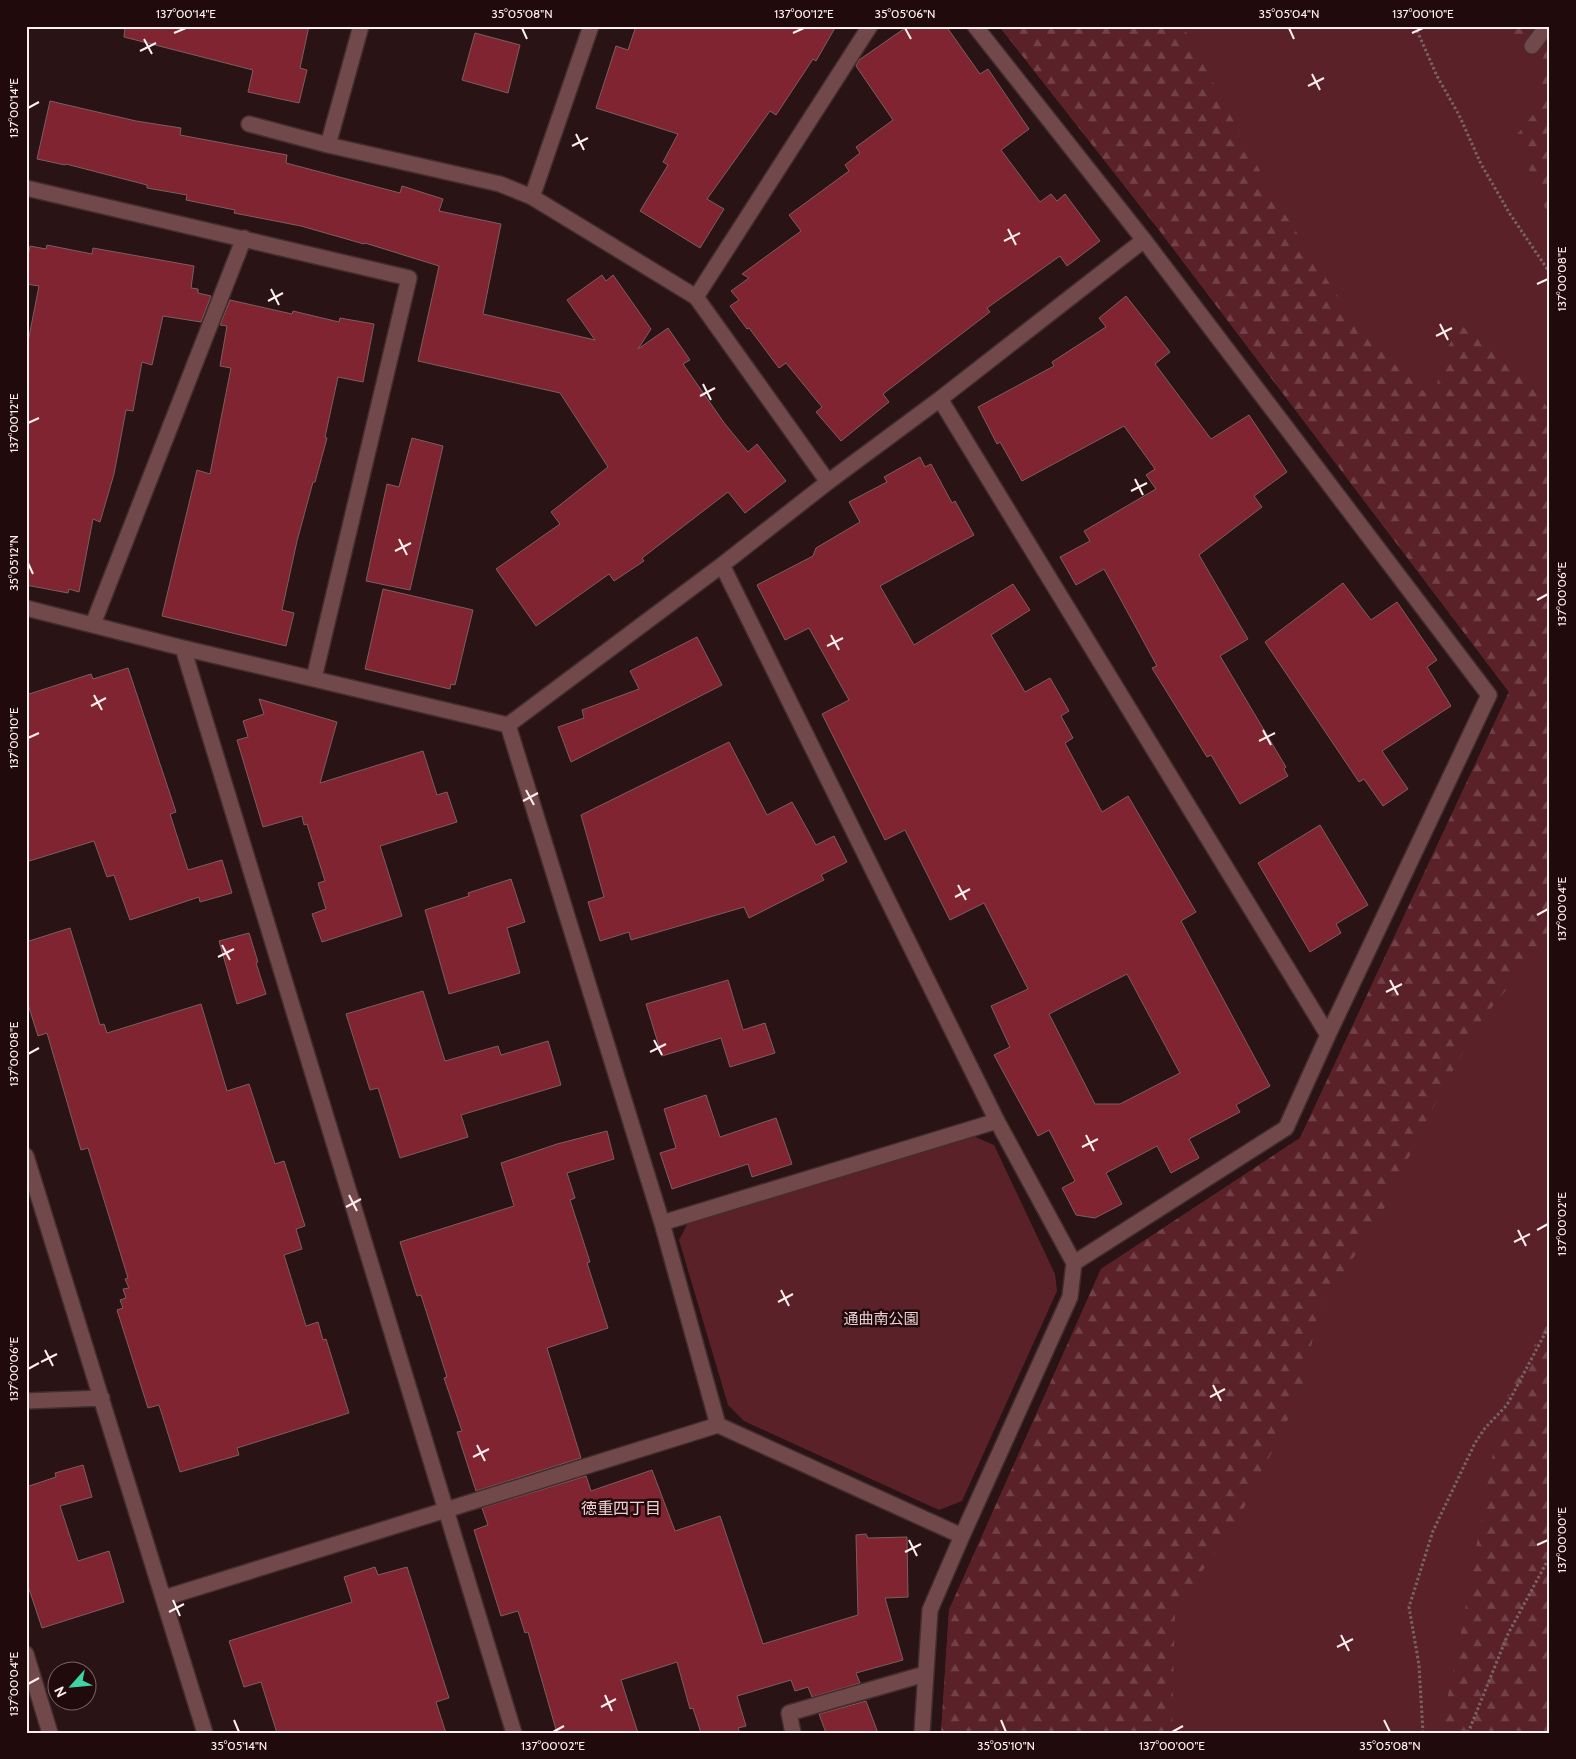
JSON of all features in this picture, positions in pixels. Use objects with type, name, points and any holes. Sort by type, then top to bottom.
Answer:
[{"type":"street","points":[[328,145],[361,26]]},
{"type":"street","points":[[532,197],[591,26]]},
{"type":"street","points":[[696,296],[870,26]]},
{"type":"street","points":[[975,26],[1144,240],[1489,696],[1328,1035],[1286,1128],[1074,1263]]},
{"type":"street","points":[[1532,46],[1547,26]]},
{"type":"street","points":[[248,124],[328,145],[500,184],[532,197],[696,296],[828,482]]},
{"type":"street","points":[[26,188],[409,278],[314,678]]},
{"type":"street","points":[[93,624],[244,238]]},
{"type":"street","points":[[508,725],[940,399],[1144,240]]},
{"type":"street","points":[[940,399],[1328,1035]]},
{"type":"street","points":[[722,565],[997,1120],[1074,1263],[1070,1298],[930,1610],[922,1733]]},
{"type":"street","points":[[26,608],[183,648],[508,725]]},
{"type":"street","points":[[183,648],[514,1733]]},
{"type":"street","points":[[508,725],[662,1223],[718,1425]]},
{"type":"street","points":[[662,1223],[997,1120]]},
{"type":"street","points":[[26,1156],[205,1733]]},
{"type":"street","points":[[26,1401],[102,1398]]},
{"type":"street","points":[[164,1598],[718,1425],[962,1536]]},
{"type":"street","points":[[26,1654],[50,1733]]},
{"type":"street","points":[[792,1733],[789,1713],[925,1674]]},
{"type":"path","points":[[1415,26],[1437,76],[1459,116],[1481,164],[1510,214],[1550,273]]},
{"type":"path","points":[[1423,1733],[1419,1666],[1409,1607],[1433,1531],[1475,1443],[1507,1405],[1550,1324]]},
{"type":"path","points":[[1468,1733],[1508,1634],[1550,1556]]},
{"type":"green space","points":[[999,26],[1550,26],[1550,1733],[941,1733],[949,1610],[1101,1269],[1300,1138],[1509,692],[1159,230]]},
{"type":"green space","points":[[999,26],[1182,26],[1274,197],[1360,331],[1434,401],[1442,358],[1460,325],[1495,347],[1527,379],[1550,411],[1550,936],[1479,1023],[1429,1115],[1386,1205],[1317,1316],[1303,1389],[1236,1524],[1175,1609],[1172,1733],[941,1733],[949,1610],[1101,1269],[1300,1138],[1509,692],[1159,230]]},
{"type":"green space","points":[[1492,26],[1535,26],[1530,33],[1505,39]]},
{"type":"green space","points":[[1550,47],[1550,222],[1515,137],[1539,107],[1539,72],[1546,49]]},
{"type":"green space","name":"通曲南公園","points":[[971,1135],[994,1145],[1055,1274],[1057,1291],[962,1501],[939,1510],[744,1421],[728,1405],[679,1240],[688,1223]]},
{"type":"green space","points":[[1550,1315],[1550,1641],[1541,1684],[1550,1703],[1550,1733],[1440,1733],[1460,1638],[1501,1408]]},
{"type":"building","points":[[125,26],[309,26],[300,68],[307,70],[299,103],[248,92],[253,70],[124,37]]},
{"type":"building","points":[[636,26],[836,26],[816,61],[813,59],[776,115],[770,111],[707,199],[724,209],[700,248],[640,211],[668,165],[663,162],[678,134],[596,108],[616,46],[628,50]]},
{"type":"building","points":[[908,26],[946,26],[980,74],[988,69],[1029,129],[1001,150],[1040,202],[1051,194],[1057,201],[1065,194],[1100,241],[1067,266],[1060,256],[987,308],[990,312],[883,394],[889,402],[841,441],[816,412],[822,407],[786,363],[779,368],[730,306],[739,300],[731,291],[749,278],[742,274],[801,231],[789,215],[849,171],[845,165],[860,153],[856,147],[893,120],[856,66],[859,60]]},
{"type":"building","points":[[475,33],[520,45],[508,93],[462,80]]},
{"type":"building","points":[[50,101],[136,121],[181,128],[180,135],[287,155],[286,163],[400,193],[402,186],[443,199],[439,211],[501,224],[483,314],[595,340],[567,300],[602,275],[606,281],[613,275],[651,329],[638,349],[668,328],[690,360],[683,364],[725,424],[748,452],[757,444],[786,481],[745,513],[728,492],[642,558],[644,561],[614,581],[609,574],[536,626],[496,569],[560,524],[551,512],[608,467],[560,393],[418,361],[439,266],[301,226],[234,213],[235,210],[186,200],[187,195],[147,188],[147,185],[66,164],[37,159]]},
{"type":"building","points":[[47,245],[92,254],[93,248],[194,266],[191,288],[198,289],[198,293],[211,296],[201,322],[163,316],[152,365],[142,362],[133,411],[126,410],[114,474],[100,522],[93,519],[79,592],[69,589],[68,593],[26,585],[26,352],[39,286],[26,284],[26,267],[30,246],[46,249]]},
{"type":"building","points":[[1126,296],[1170,352],[1155,364],[1211,439],[1249,415],[1287,472],[1254,496],[1262,507],[1199,555],[1248,639],[1220,656],[1286,767],[1284,769],[1288,776],[1240,804],[1211,755],[1207,757],[1152,668],[1157,666],[1104,569],[1076,585],[1060,557],[1090,541],[1084,531],[1156,489],[1146,475],[1155,469],[1124,426],[1022,481],[1000,442],[997,444],[978,407],[1054,366],[1052,362],[1106,327],[1099,318]]},
{"type":"building","points":[[230,300],[292,314],[293,311],[339,322],[340,318],[374,324],[363,382],[338,377],[325,437],[327,438],[297,541],[282,610],[294,613],[286,646],[162,616],[197,470],[210,474],[231,368],[220,366],[227,326],[220,325]]},
{"type":"building","points":[[412,438],[443,446],[410,590],[366,581],[387,484],[399,487]]},
{"type":"building","points":[[920,457],[925,467],[931,464],[952,503],[955,501],[974,535],[880,586],[914,645],[1013,584],[1030,610],[991,635],[1025,692],[1050,678],[1069,711],[1061,716],[1073,738],[1065,743],[1102,812],[1128,796],[1196,912],[1181,921],[1270,1086],[1236,1105],[1240,1112],[1189,1139],[1199,1158],[1171,1173],[1157,1146],[1106,1173],[1122,1204],[1095,1218],[1076,1215],[1062,1188],[1075,1181],[1049,1130],[1038,1136],[994,1055],[1010,1047],[991,1006],[1028,989],[984,903],[950,920],[905,830],[885,840],[822,714],[849,700],[809,628],[785,640],[757,585],[813,556],[816,548],[860,522],[849,502],[887,482],[884,477]],"holes":[[[1127,974],[1180,1073],[1120,1104],[1095,1104],[1049,1014]]]},
{"type":"building","points":[[1343,583],[1371,620],[1397,602],[1437,660],[1427,667],[1451,706],[1382,751],[1408,789],[1383,806],[1364,779],[1359,782],[1265,642]]},
{"type":"building","points":[[383,589],[473,610],[455,685],[451,684],[450,689],[365,669]]},
{"type":"building","points":[[697,637],[722,685],[571,762],[558,727],[584,718],[582,710],[639,689],[630,671]]},
{"type":"building","points":[[128,668],[176,812],[170,814],[188,870],[222,860],[232,893],[200,902],[199,897],[130,920],[114,875],[107,877],[94,841],[26,862],[26,695],[91,674],[93,679]]},
{"type":"building","points":[[259,699],[337,722],[320,783],[423,751],[437,795],[447,792],[457,822],[380,846],[402,916],[322,942],[312,914],[326,909],[318,883],[325,881],[307,824],[304,825],[302,816],[263,827],[237,740],[248,737],[243,721],[264,714]]},
{"type":"building","points":[[729,742],[767,815],[792,802],[816,845],[834,836],[847,862],[821,875],[824,880],[749,918],[744,907],[631,940],[629,932],[600,941],[588,902],[604,897],[581,815]]},
{"type":"building","points":[[1320,825],[1368,905],[1336,924],[1341,933],[1310,952],[1258,863]]},
{"type":"building","points":[[511,879],[525,922],[507,928],[520,973],[449,994],[425,910],[469,896],[468,893]]},
{"type":"building","points":[[70,928],[100,1025],[104,1024],[107,1033],[201,1004],[227,1091],[249,1084],[275,1164],[284,1161],[305,1226],[296,1229],[302,1249],[284,1255],[306,1326],[318,1322],[323,1340],[326,1339],[349,1413],[237,1448],[239,1455],[180,1472],[159,1405],[148,1408],[117,1310],[123,1308],[120,1300],[126,1298],[123,1289],[129,1288],[125,1279],[128,1278],[88,1148],[81,1150],[47,1033],[38,1036],[26,998],[26,942]]},
{"type":"building","points":[[249,933],[266,994],[237,1004],[219,941]]},
{"type":"building","points":[[728,980],[743,1030],[765,1023],[775,1053],[730,1067],[721,1038],[662,1056],[646,1004]]},
{"type":"building","points":[[423,991],[445,1061],[498,1046],[501,1055],[548,1041],[561,1085],[461,1115],[468,1137],[400,1158],[378,1088],[370,1090],[346,1014]]},
{"type":"building","points":[[706,1095],[720,1137],[776,1118],[792,1164],[752,1177],[748,1164],[672,1189],[660,1153],[676,1148],[664,1109]]},
{"type":"building","points":[[607,1131],[614,1159],[567,1173],[575,1198],[570,1200],[590,1262],[587,1263],[608,1328],[547,1348],[581,1458],[476,1491],[457,1432],[462,1431],[444,1378],[447,1377],[421,1295],[417,1296],[400,1242],[514,1206],[501,1163],[557,1144]]},
{"type":"building","points":[[83,1465],[92,1497],[60,1506],[78,1561],[109,1551],[124,1602],[42,1628],[26,1580],[26,1487],[56,1477],[55,1473]]},
{"type":"building","points":[[652,1470],[675,1531],[720,1516],[763,1644],[858,1615],[856,1535],[866,1534],[868,1538],[907,1537],[908,1597],[885,1598],[903,1660],[856,1673],[860,1683],[812,1697],[808,1687],[795,1691],[791,1680],[737,1696],[746,1726],[738,1728],[740,1733],[701,1733],[693,1708],[690,1709],[677,1662],[621,1680],[638,1733],[557,1733],[528,1632],[525,1633],[518,1611],[501,1616],[474,1530],[488,1525],[482,1508],[586,1476],[591,1491]]},
{"type":"building","points":[[375,1567],[378,1575],[407,1567],[449,1698],[436,1702],[446,1733],[277,1733],[261,1682],[244,1687],[229,1641],[352,1602],[344,1577]]},
{"type":"building","points":[[866,1701],[878,1733],[826,1733],[819,1714]]},
{"type":"district","name":"徳重四丁目","points":[[621,1508]]}]
